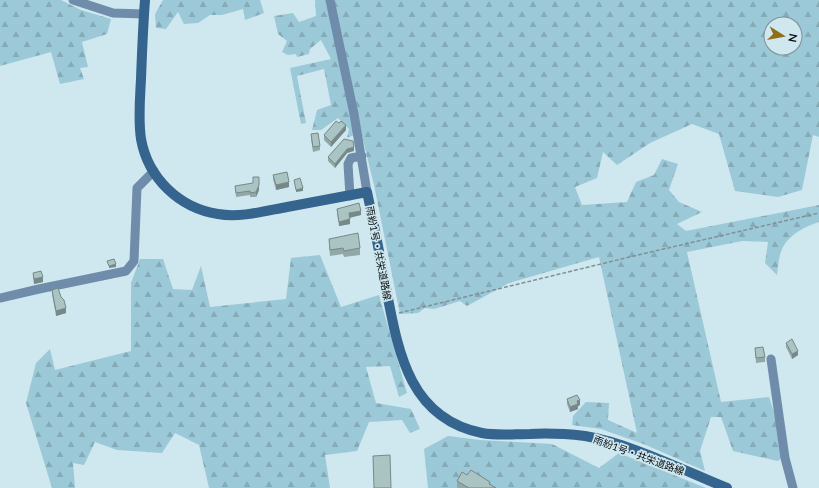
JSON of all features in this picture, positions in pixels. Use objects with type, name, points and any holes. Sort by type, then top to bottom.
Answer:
[{"type":"street","points":[[73,0],[113,13],[144,14]]},
{"type":"street","name":"雨紛1号・共栄道路線","points":[[145,0],[139,116],[141,140],[148,162],[162,184],[177,197],[188,204],[219,214],[259,213],[367,192],[391,315],[404,367],[420,394],[443,418],[452,423],[483,433],[566,434],[607,441],[727,488]]},
{"type":"street","points":[[330,0],[362,156],[367,192]]},
{"type":"street","points":[[350,196],[348,164],[351,158],[362,156]]},
{"type":"street","points":[[0,298],[126,271],[134,261],[136,188],[154,171]]},
{"type":"street","points":[[771,359],[785,458],[793,488]]},
{"type":"path","points":[[391,315],[819,213]]},
{"type":"green space","points":[[0,0],[61,0],[81,10],[111,19],[107,34],[82,42],[88,67],[80,68],[84,79],[60,84],[51,52],[0,66]]},
{"type":"green space","points":[[163,0],[260,0],[264,13],[245,20],[243,9],[222,15],[210,15],[198,23],[184,24],[178,12],[166,29],[156,28],[155,14]]},
{"type":"green space","points":[[315,0],[819,0],[819,137],[813,135],[802,190],[778,197],[735,191],[719,134],[692,124],[650,143],[617,165],[603,152],[597,178],[575,187],[582,205],[627,202],[636,182],[654,175],[662,159],[678,164],[669,190],[679,202],[702,212],[677,224],[686,231],[819,205],[819,222],[794,234],[783,247],[777,275],[765,263],[768,242],[742,241],[687,252],[721,402],[769,397],[787,452],[778,461],[733,451],[721,417],[711,417],[700,451],[705,471],[646,445],[601,429],[572,425],[573,416],[586,402],[609,403],[608,420],[637,433],[599,257],[509,283],[467,306],[460,301],[434,309],[425,308],[418,313],[400,314],[374,185],[361,132],[347,138],[349,129],[338,118],[321,130],[312,130],[317,110],[331,105],[324,69],[297,76],[306,123],[301,124],[290,68],[331,59],[321,40],[310,49],[309,54],[297,57],[296,54],[288,55],[282,52],[287,41],[278,34],[274,16],[293,13],[299,22],[316,16]]},
{"type":"green space","points":[[320,255],[341,307],[379,295],[407,393],[399,397],[390,366],[366,367],[376,403],[411,409],[420,429],[410,433],[402,420],[369,422],[357,451],[325,455],[330,488],[209,488],[199,445],[175,433],[162,453],[117,450],[95,442],[84,465],[73,463],[75,488],[52,488],[26,403],[36,363],[50,349],[55,370],[131,351],[131,283],[140,259],[163,259],[173,289],[192,290],[201,266],[210,307],[286,299],[291,258]]},
{"type":"green space","points":[[448,436],[480,440],[552,444],[599,468],[619,453],[706,488],[428,488],[424,449]]},
{"type":"building","points":[[336,121],[339,123],[341,121],[346,125],[331,142],[324,135]]},
{"type":"building","points":[[318,133],[320,146],[313,147],[311,134]]},
{"type":"building","points":[[344,139],[353,141],[354,147],[347,149],[335,164],[328,157]]},
{"type":"building","points":[[287,172],[289,182],[276,185],[273,175]]},
{"type":"building","points":[[253,177],[259,177],[259,185],[256,192],[250,193],[250,191],[236,193],[235,186],[253,183]]},
{"type":"building","points":[[300,178],[303,188],[296,190],[294,180]]},
{"type":"building","points":[[359,203],[361,211],[349,213],[350,219],[339,222],[337,209]]},
{"type":"building","points":[[358,233],[360,248],[344,251],[343,248],[330,250],[329,239]]},
{"type":"building","points":[[114,259],[116,264],[109,266],[107,261]]},
{"type":"building","points":[[41,271],[43,277],[34,279],[33,273]]},
{"type":"building","points":[[58,288],[66,308],[56,311],[52,290]]},
{"type":"building","points":[[792,339],[798,351],[792,354],[786,343]]},
{"type":"building","points":[[763,347],[765,357],[756,358],[755,348]]},
{"type":"building","points":[[577,395],[580,400],[577,401],[578,404],[570,407],[567,399]]},
{"type":"building","points":[[390,455],[391,488],[374,488],[373,456]]},
{"type":"building","points":[[471,470],[490,482],[489,484],[496,488],[469,488],[457,481],[462,472],[467,475]]}]
